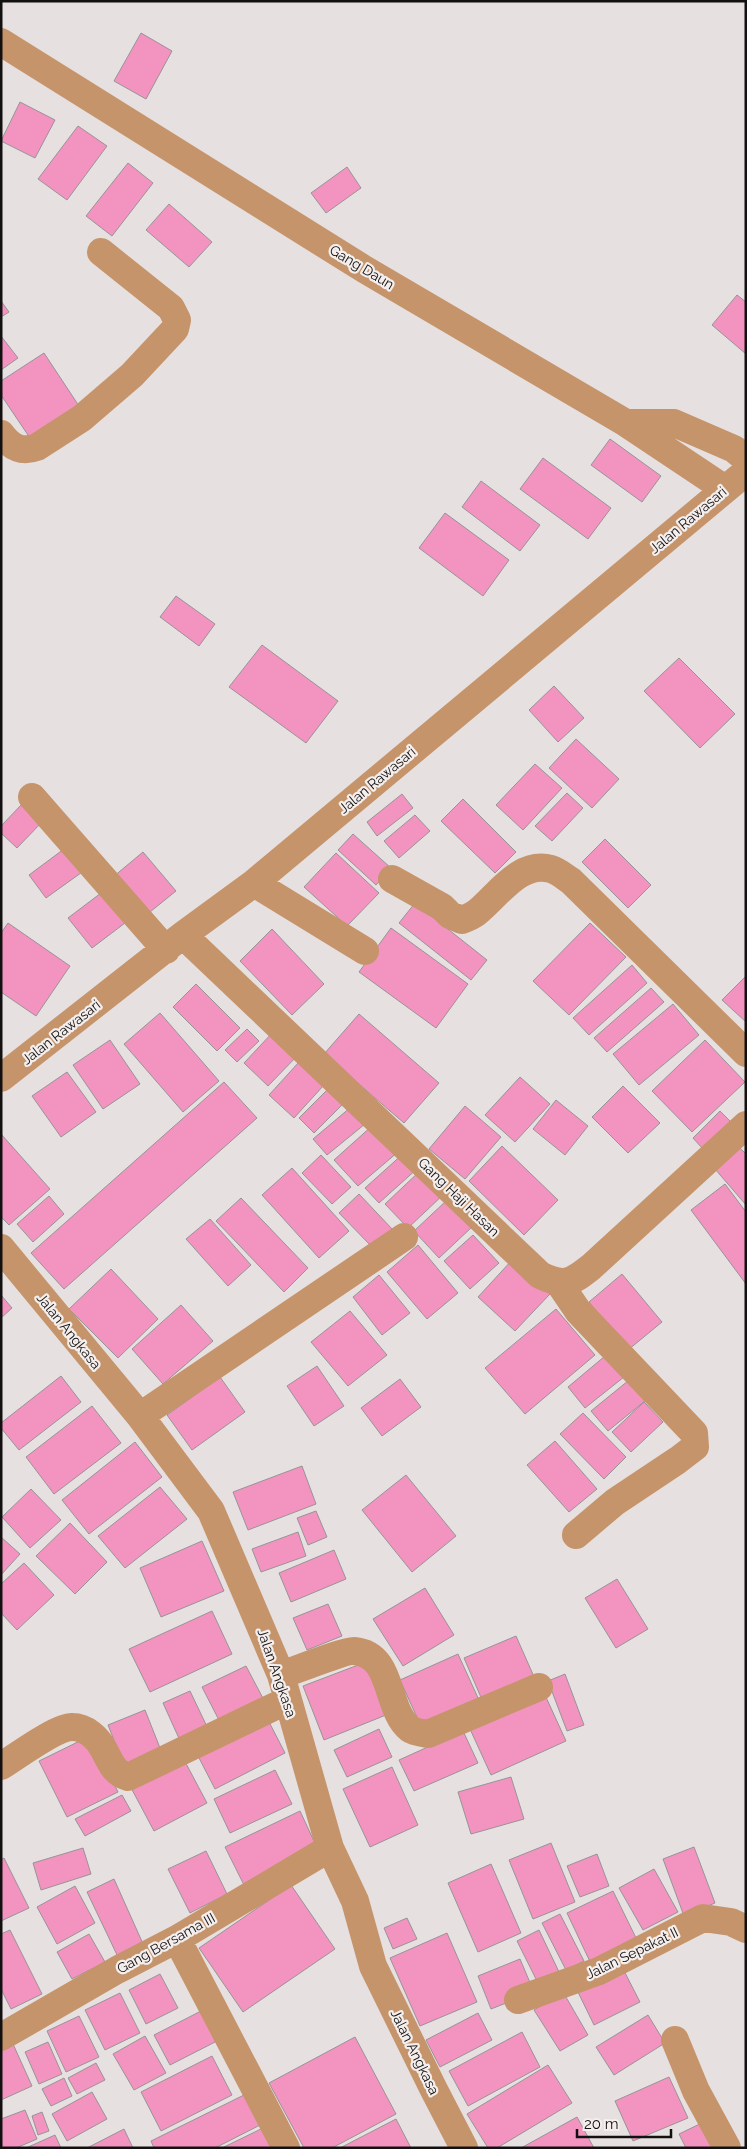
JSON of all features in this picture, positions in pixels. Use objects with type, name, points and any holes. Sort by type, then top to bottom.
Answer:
[{"type":"street","name":"Gang Daun","points":[[1,42],[364,269],[626,423],[725,489]]},
{"type":"street","points":[[1,434],[8,442],[21,450],[37,447],[82,418],[132,375],[175,329],[177,320],[171,308],[101,252]]},
{"type":"street","points":[[626,423],[674,423],[734,448],[746,459]]},
{"type":"street","name":"Jalan Rawasari","points":[[1,1078],[254,883],[746,472]]},
{"type":"street","name":"Gang Haji Hasan","points":[[32,797],[175,943],[540,1275],[559,1282]]},
{"type":"street","points":[[392,879],[442,907],[450,915],[462,920],[476,914],[507,884],[520,875],[531,870],[552,869],[571,881],[746,1053]]},
{"type":"street","points":[[254,883],[365,951]]},
{"type":"street","points":[[559,1282],[566,1283],[577,1278],[591,1267],[746,1125]]},
{"type":"street","points":[[140,1416],[404,1237]]},
{"type":"street","name":"Jalan Angkasa","points":[[1,1248],[140,1416],[212,1511],[285,1688],[330,1848],[355,1901],[373,1966],[464,2148]]},
{"type":"street","points":[[559,1282],[578,1311],[694,1433],[695,1447],[615,1502],[576,1535]]},
{"type":"street","points":[[1,1766],[58,1731],[72,1727],[92,1733],[101,1743],[118,1774],[128,1777],[354,1651],[368,1656],[381,1666],[398,1714],[410,1729],[428,1734],[539,1687]]},
{"type":"street","name":"Gang Bersama III","points":[[1,2037],[117,1970],[177,1939],[330,1848]]},
{"type":"street","name":"Jalan Sepakat II","points":[[518,2000],[599,1972],[703,1918],[731,1922],[746,1929]]},
{"type":"street","points":[[177,1939],[286,2148]]},
{"type":"street","points":[[675,2040],[696,2091],[727,2148]]},
{"type":"building","points":[[141,33],[172,51],[146,99],[114,81]]},
{"type":"building","points":[[20,102],[55,120],[35,158],[1,141]]},
{"type":"building","points":[[78,126],[107,146],[67,200],[38,179]]},
{"type":"building","points":[[128,163],[153,183],[112,236],[86,216]]},
{"type":"building","points":[[347,167],[361,188],[326,213],[311,193]]},
{"type":"building","points":[[169,204],[212,242],[189,267],[146,230]]},
{"type":"building","points":[[737,295],[746,302],[746,354],[712,325]]},
{"type":"building","points":[[1,301],[9,312],[1,317]]},
{"type":"building","points":[[1,336],[18,358],[1,370]]},
{"type":"building","points":[[44,353],[79,406],[30,438],[1,395],[1,381]]},
{"type":"building","points":[[610,439],[661,476],[642,502],[591,465]]},
{"type":"building","points":[[543,458],[611,508],[588,539],[520,489]]},
{"type":"building","points":[[481,481],[540,525],[520,551],[462,507]]},
{"type":"building","points":[[445,513],[509,560],[483,596],[419,548]]},
{"type":"building","points":[[176,596],[215,624],[199,646],[160,617]]},
{"type":"building","points":[[262,645],[338,701],[306,743],[229,687]]},
{"type":"building","points":[[679,658],[735,714],[700,748],[644,691]]},
{"type":"building","points":[[554,686],[584,718],[558,742],[529,710]]},
{"type":"building","points":[[576,739],[619,779],[592,808],[549,768]]},
{"type":"building","points":[[535,764],[562,788],[523,830],[496,805]]},
{"type":"building","points":[[567,793],[583,808],[552,841],[535,826]]},
{"type":"building","points":[[402,794],[413,808],[377,836],[367,822]]},
{"type":"building","points":[[463,799],[516,852],[495,873],[441,821]]},
{"type":"building","points":[[23,803],[42,822],[17,848],[1,833],[1,826]]},
{"type":"building","points":[[415,815],[430,831],[399,858],[384,841]]},
{"type":"building","points":[[353,834],[391,868],[376,885],[338,850]]},
{"type":"building","points":[[605,839],[651,885],[628,908],[582,862]]},
{"type":"building","points":[[68,846],[85,870],[46,898],[29,875]]},
{"type":"building","points":[[143,852],[176,891],[145,916],[113,877]]},
{"type":"building","points":[[336,853],[379,893],[347,926],[304,887]]},
{"type":"building","points":[[101,893],[125,923],[92,948],[68,918]]},
{"type":"building","points":[[415,903],[487,960],[471,980],[399,923]]},
{"type":"building","points":[[8,923],[70,966],[36,1016],[1,992],[1,933]]},
{"type":"building","points":[[590,923],[626,957],[569,1015],[533,981]]},
{"type":"building","points":[[391,928],[468,984],[436,1028],[359,972]]},
{"type":"building","points":[[272,929],[324,984],[292,1015],[240,961]]},
{"type":"building","points":[[632,965],[647,983],[589,1035],[573,1018]]},
{"type":"building","points":[[746,976],[746,1022],[722,1000]]},
{"type":"building","points":[[196,984],[240,1028],[217,1051],[173,1007]]},
{"type":"building","points":[[651,988],[664,1002],[607,1052],[594,1038]]},
{"type":"building","points":[[673,1004],[699,1035],[639,1085],[613,1054]]},
{"type":"building","points":[[160,1013],[219,1081],[183,1112],[124,1044]]},
{"type":"building","points":[[359,1014],[439,1083],[404,1123],[324,1054]]},
{"type":"building","points":[[247,1029],[259,1041],[237,1062],[225,1050]]},
{"type":"building","points":[[274,1031],[299,1054],[268,1086],[244,1063]]},
{"type":"building","points":[[110,1040],[140,1084],[103,1109],[73,1065]]},
{"type":"building","points":[[705,1040],[745,1082],[692,1132],[652,1091]]},
{"type":"building","points":[[299,1062],[324,1085],[294,1118],[269,1095]]},
{"type":"building","points":[[67,1072],[96,1112],[61,1137],[32,1096]]},
{"type":"building","points":[[520,1077],[550,1104],[515,1142],[485,1115]]},
{"type":"building","points":[[224,1082],[257,1118],[64,1289],[31,1253]]},
{"type":"building","points":[[331,1086],[346,1101],[314,1133],[299,1118]]},
{"type":"building","points":[[623,1086],[660,1123],[628,1153],[592,1117]]},
{"type":"building","points":[[556,1100],[588,1126],[565,1155],[533,1129]]},
{"type":"building","points":[[465,1106],[501,1137],[465,1179],[429,1149]]},
{"type":"building","points":[[351,1107],[365,1124],[327,1155],[313,1139]]},
{"type":"building","points":[[720,1111],[731,1122],[703,1149],[693,1138]]},
{"type":"building","points":[[373,1125],[398,1152],[358,1186],[334,1160]]},
{"type":"building","points":[[1,1134],[50,1189],[9,1225],[1,1217]]},
{"type":"building","points":[[502,1146],[558,1200],[524,1235],[469,1181]]},
{"type":"building","points":[[740,1148],[746,1154],[746,1205],[715,1169]]},
{"type":"building","points":[[405,1152],[419,1167],[379,1203],[365,1188]]},
{"type":"building","points":[[321,1155],[351,1187],[332,1204],[302,1173]]},
{"type":"building","points":[[292,1168],[349,1231],[319,1258],[262,1195]]},
{"type":"building","points":[[421,1170],[444,1194],[408,1228],[385,1204]]},
{"type":"building","points":[[725,1184],[746,1212],[746,1284],[691,1210]]},
{"type":"building","points":[[359,1194],[394,1231],[374,1249],[339,1213]]},
{"type":"building","points":[[49,1196],[64,1214],[33,1242],[17,1224]]},
{"type":"building","points":[[241,1198],[308,1268],[284,1292],[216,1221]]},
{"type":"building","points":[[446,1201],[472,1227],[439,1258],[414,1231]]},
{"type":"building","points":[[210,1219],[251,1265],[228,1286],[186,1239]]},
{"type":"building","points":[[473,1235],[499,1263],[470,1289],[444,1261]]},
{"type":"building","points":[[418,1245],[458,1293],[427,1319],[387,1272]]},
{"type":"building","points":[[513,1259],[550,1294],[515,1331],[478,1297]]},
{"type":"building","points":[[111,1269],[158,1319],[118,1358],[69,1309]]},
{"type":"building","points":[[622,1274],[662,1322],[628,1350],[589,1302]]},
{"type":"building","points":[[379,1275],[410,1313],[382,1335],[353,1297]]},
{"type":"building","points":[[1,1295],[12,1308],[1,1318]]},
{"type":"building","points":[[181,1305],[213,1341],[163,1384],[132,1349]]},
{"type":"building","points":[[556,1309],[595,1355],[525,1414],[485,1368]]},
{"type":"building","points":[[350,1311],[387,1355],[348,1386],[311,1342]]},
{"type":"building","points":[[611,1351],[629,1373],[585,1408],[568,1387]]},
{"type":"building","points":[[317,1366],[344,1406],[314,1426],[287,1386]]},
{"type":"building","points":[[61,1376],[81,1402],[19,1450],[1,1428],[1,1423]]},
{"type":"building","points":[[634,1376],[651,1396],[608,1431],[591,1411]]},
{"type":"building","points":[[220,1377],[245,1412],[192,1450],[167,1415]]},
{"type":"building","points":[[400,1379],[421,1407],[382,1436],[361,1408]]},
{"type":"building","points":[[644,1402],[663,1422],[631,1452],[612,1432]]},
{"type":"building","points":[[92,1406],[121,1443],[54,1494],[26,1457]]},
{"type":"building","points":[[583,1413],[626,1457],[604,1479],[560,1434]]},
{"type":"building","points":[[555,1441],[597,1489],[569,1512],[527,1465]]},
{"type":"building","points":[[135,1442],[162,1477],[89,1534],[62,1500]]},
{"type":"building","points":[[302,1466],[316,1504],[248,1530],[233,1492]]},
{"type":"building","points":[[406,1475],[456,1536],[412,1572],[362,1510]]},
{"type":"building","points":[[160,1487],[187,1519],[125,1568],[98,1536]]},
{"type":"building","points":[[31,1489],[61,1520],[30,1548],[2,1517]]},
{"type":"building","points":[[316,1511],[327,1537],[308,1545],[297,1518]]},
{"type":"building","points":[[70,1523],[107,1562],[75,1594],[36,1556]]},
{"type":"building","points":[[298,1532],[306,1556],[261,1572],[252,1549]]},
{"type":"building","points":[[1,1537],[20,1554],[1,1575]]},
{"type":"building","points":[[202,1541],[224,1591],[161,1617],[140,1568]]},
{"type":"building","points":[[334,1550],[346,1579],[291,1602],[279,1573]]},
{"type":"building","points":[[24,1563],[54,1595],[17,1630],[1,1613],[1,1584]]},
{"type":"building","points":[[617,1579],[648,1629],[616,1648],[585,1598]]},
{"type":"building","points":[[425,1588],[454,1635],[403,1666],[373,1619]]},
{"type":"building","points":[[328,1604],[342,1636],[307,1650],[293,1618]]},
{"type":"building","points":[[212,1611],[232,1654],[150,1692],[129,1649]]},
{"type":"building","points":[[516,1636],[535,1679],[483,1702],[464,1658]]},
{"type":"building","points":[[458,1654],[479,1700],[421,1726],[400,1680]]},
{"type":"building","points":[[366,1662],[386,1715],[324,1740],[303,1686]]},
{"type":"building","points":[[246,1666],[266,1704],[222,1726],[202,1687]]},
{"type":"building","points":[[565,1674],[584,1725],[567,1731],[548,1681]]},
{"type":"building","points":[[190,1691],[210,1733],[182,1745],[163,1703]]},
{"type":"building","points":[[545,1695],[566,1741],[491,1775],[470,1729]]},
{"type":"building","points":[[145,1710],[162,1753],[125,1768],[108,1725]]},
{"type":"building","points":[[267,1718],[285,1753],[215,1789],[197,1754]]},
{"type":"building","points":[[379,1729],[392,1757],[347,1777],[334,1750]]},
{"type":"building","points":[[463,1731],[478,1763],[414,1791],[399,1760]]},
{"type":"building","points":[[90,1736],[118,1792],[67,1817],[39,1761]]},
{"type":"building","points":[[182,1756],[207,1803],[154,1831],[129,1784]]},
{"type":"building","points":[[392,1767],[418,1825],[370,1847],[343,1789]]},
{"type":"building","points":[[275,1770],[292,1804],[230,1833],[214,1799]]},
{"type":"building","points":[[511,1777],[524,1819],[471,1834],[458,1792]]},
{"type":"building","points":[[122,1795],[131,1811],[85,1836],[75,1819]]},
{"type":"building","points":[[300,1811],[319,1852],[245,1887],[225,1847]]},
{"type":"building","points":[[551,1843],[575,1902],[533,1919],[509,1860]]},
{"type":"building","points":[[694,1847],[715,1903],[684,1916],[663,1859]]},
{"type":"building","points":[[83,1848],[91,1874],[41,1890],[33,1863]]},
{"type":"building","points":[[206,1851],[227,1894],[190,1913],[168,1869]]},
{"type":"building","points":[[597,1854],[609,1886],[580,1897],[567,1866]]},
{"type":"building","points":[[4,1858],[29,1908],[1,1921],[1,1860]]},
{"type":"building","points":[[491,1864],[521,1933],[478,1952],[448,1883]]},
{"type":"building","points":[[654,1869],[678,1912],[643,1930],[619,1888]]},
{"type":"building","points":[[114,1879],[144,1946],[118,1957],[87,1892]]},
{"type":"building","points":[[291,1885],[335,1949],[243,2012],[199,1948]]},
{"type":"building","points":[[75,1886],[95,1923],[57,1944],[37,1907]]},
{"type":"building","points":[[613,1891],[640,1946],[593,1968],[567,1913]]},
{"type":"building","points":[[560,1914],[584,1961],[566,1970],[542,1923]]},
{"type":"building","points":[[407,1918],[417,1939],[393,1949],[384,1928]]},
{"type":"building","points":[[10,1930],[42,1994],[11,2009],[1,1989],[1,1934]]},
{"type":"building","points":[[539,1930],[560,1974],[539,1985],[517,1941]]},
{"type":"building","points":[[447,1933],[477,2002],[420,2026],[390,1958]]},
{"type":"building","points":[[89,1934],[105,1962],[72,1979],[57,1952]]},
{"type":"building","points":[[520,1959],[534,1992],[491,2009],[478,1976]]},
{"type":"building","points":[[621,1965],[640,2002],[594,2025],[576,1988]]},
{"type":"building","points":[[160,1974],[178,2008],[146,2024],[129,1990]]},
{"type":"building","points":[[563,1992],[588,2035],[560,2051],[534,2010]]},
{"type":"building","points":[[120,1993],[140,2033],[105,2050],[85,2010]]},
{"type":"building","points":[[203,2010],[219,2040],[170,2065],[154,2035]]},
{"type":"building","points":[[478,2013],[492,2040],[440,2067],[426,2040]]},
{"type":"building","points":[[648,2015],[665,2043],[614,2075],[596,2047]]},
{"type":"building","points":[[79,2016],[99,2057],[66,2072],[47,2031]]},
{"type":"building","points":[[522,2032],[540,2067],[468,2106],[449,2071]]},
{"type":"building","points":[[145,2036],[166,2073],[134,2090],[113,2054]]},
{"type":"building","points":[[355,2037],[396,2114],[332,2148],[304,2148],[269,2083]]},
{"type":"building","points":[[48,2042],[62,2074],[39,2084],[25,2052]]},
{"type":"building","points":[[13,2044],[32,2086],[1,2100],[1,2049]]},
{"type":"building","points":[[212,2056],[232,2095],[161,2131],[141,2092]]},
{"type":"building","points":[[96,2063],[105,2080],[77,2094],[68,2078]]},
{"type":"building","points":[[548,2065],[572,2103],[497,2148],[488,2148],[467,2114]]},
{"type":"building","points":[[669,2077],[688,2118],[633,2141],[615,2101]]},
{"type":"building","points":[[64,2078],[72,2096],[51,2106],[42,2089]]},
{"type":"building","points":[[92,2092],[107,2119],[67,2141],[52,2114]]},
{"type":"building","points":[[250,2092],[266,2122],[215,2148],[154,2148],[151,2141]]},
{"type":"building","points":[[25,2110],[37,2139],[16,2148],[1,2148],[1,2119]]},
{"type":"building","points":[[42,2112],[49,2131],[38,2135],[32,2116]]},
{"type":"building","points":[[577,2117],[594,2148],[521,2148]]},
{"type":"building","points":[[396,2119],[411,2148],[340,2148]]},
{"type":"building","points":[[710,2119],[724,2148],[686,2148],[679,2134]]},
{"type":"building","points":[[263,2128],[273,2148],[222,2148]]},
{"type":"building","points":[[124,2129],[133,2148],[87,2148]]},
{"type":"building","points":[[55,2135],[61,2148],[26,2148]]}]
